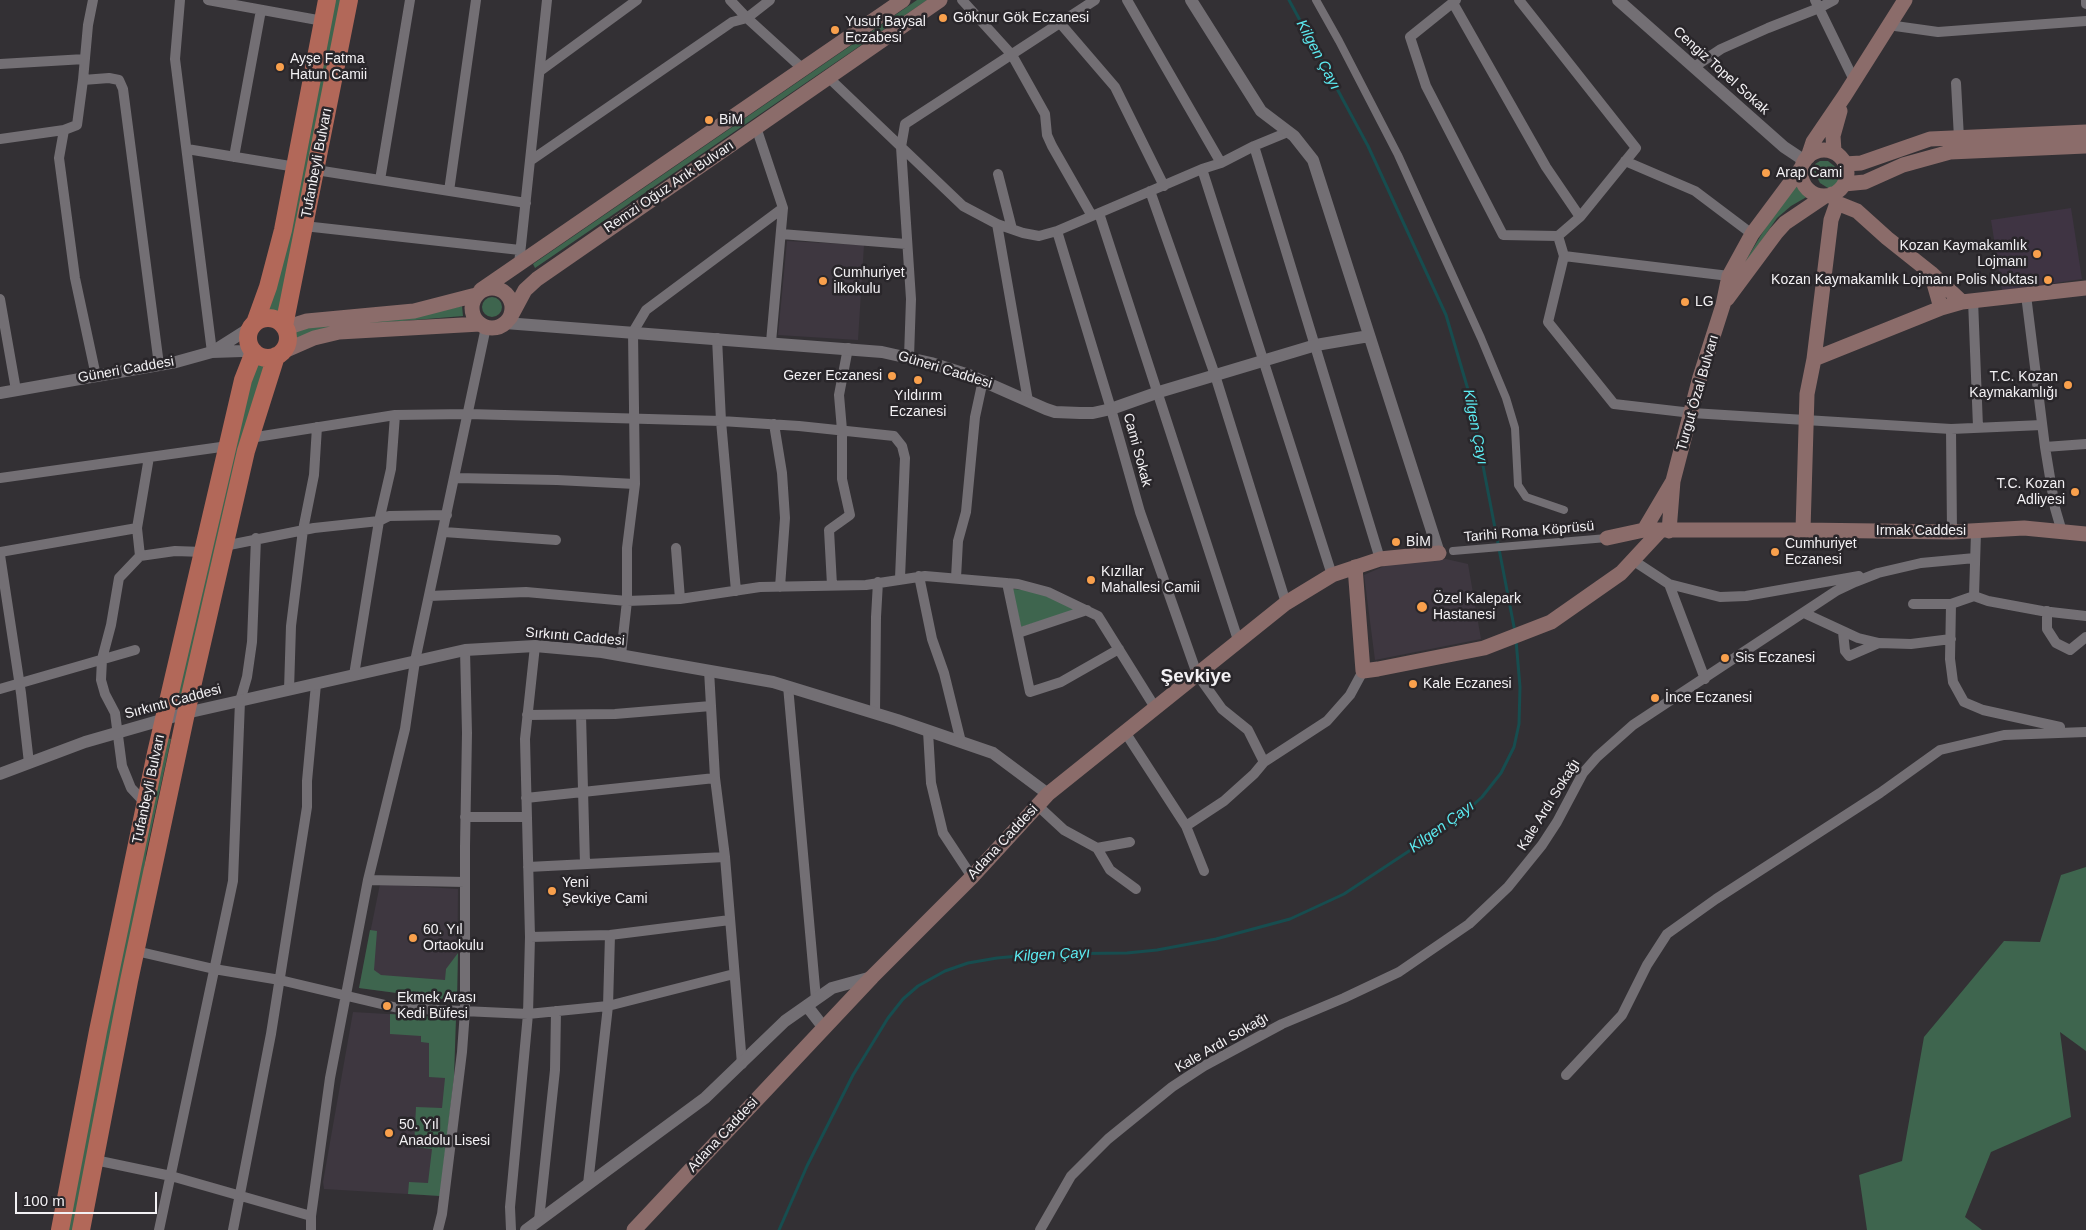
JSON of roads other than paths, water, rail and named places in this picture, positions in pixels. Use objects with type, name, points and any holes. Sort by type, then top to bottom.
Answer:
[{"type":"highway","name":"Tufanbeyli Bulvarı","points":[[60,1230],[98,1031],[146,804],[243,380],[253,350],[248,337],[254,325],[276,258],[296,167],[327,0]]},
{"type":"highway","name":"Tufanbeyli Bulvarı","points":[[82,1230],[136,951],[186,712],[224,546],[250,438],[279,354],[287,345],[288,336],[284,327],[349,0]]},
{"type":"highway","points":[[254,325],[262,319],[270,318],[277,320],[284,327]]},
{"type":"highway","points":[[253,350],[264,357],[279,354]]},
{"type":"main road","name":"Remzi Oğuz Arık Bulvarı","points":[[478,292],[520,257],[803,69],[903,0]]},
{"type":"main road","name":"Remzi Oğuz Arık Bulvarı","points":[[508,321],[521,297],[537,279],[940,0]]},
{"type":"main road","name":"Turgut Özal Bulvarı","points":[[1673,481],[1700,377],[1723,305],[1729,276],[1752,234],[1805,162],[1813,142],[1905,0]]},
{"type":"main road","name":"Turgut Özal Bulvarı","points":[[1723,305],[1776,232],[1785,223],[1836,192],[1847,174],[1832,143],[1834,128],[1845,95]]},
{"type":"main road","points":[[2086,132],[1930,139],[1861,163],[1841,159],[1824,150],[1816,152],[1805,162],[1803,181],[1812,192],[1836,192],[1865,182],[1903,165],[1950,152],[2086,146]]},
{"type":"main road","points":[[1836,192],[1887,238],[1968,301]]},
{"type":"main road","points":[[1803,530],[1807,394],[1814,359],[1836,192]]},
{"type":"main road","points":[[1931,273],[1941,308]]},
{"type":"main road","points":[[284,327],[307,321],[414,311],[494,287],[506,292],[512,305],[508,321]]},
{"type":"main road","points":[[1814,359],[1941,308],[1968,301],[2086,288]]},
{"type":"main road","points":[[478,292],[473,300],[472,314],[483,326]]},
{"type":"main road","name":"Güneri Caddesi","points":[[279,354],[314,338],[339,332],[483,326],[493,328],[508,321]]},
{"type":"main road","points":[[1644,530],[1673,481]]},
{"type":"main road","points":[[1355,567],[1362,670],[1378,669],[1484,648],[1551,622],[1621,573],[1664,531],[1673,481]]},
{"type":"main road","name":"Irmak Caddesi","points":[[1607,538],[1644,530],[1976,532],[2024,528],[2086,534]]},
{"type":"main road","name":"Adana Caddesi","points":[[634,1230],[872,977],[972,877],[1048,794],[1156,709],[1238,640],[1286,603],[1332,575],[1380,559],[1446,552]]},
{"type":"main road","points":[[646,1230],[876,983],[910,939]]},
{"type":"street","points":[[0,139],[64,130],[77,125],[88,25],[93,0]]},
{"type":"street","points":[[180,0],[175,60],[188,149],[212,352],[254,325]]},
{"type":"street","points":[[208,0],[323,21]]},
{"type":"street","points":[[380,180],[410,0]]},
{"type":"street","points":[[449,191],[476,0]]},
{"type":"street","points":[[304,226],[520,257],[547,0]]},
{"type":"street","points":[[540,70],[637,0]]},
{"type":"street","points":[[730,0],[803,69]]},
{"type":"street","points":[[530,161],[732,22],[747,18],[770,0]]},
{"type":"street","points":[[962,0],[1012,55],[1045,114],[1047,134],[1052,146],[1095,215],[1159,392],[1238,640]]},
{"type":"street","points":[[909,357],[911,299],[901,147],[905,124],[1095,0]]},
{"type":"street","points":[[1127,0],[1221,163]]},
{"type":"street","points":[[1191,0],[1261,111],[1294,136],[1313,160],[1370,336],[1446,552]]},
{"type":"street","points":[[1316,0],[1340,41],[1402,164],[1482,338],[1506,398],[1515,428],[1518,485],[1526,498],[1564,510]]},
{"type":"street","points":[[1519,0],[1636,148],[1580,217],[1558,236],[1503,235],[1426,86],[1410,37],[1454,1],[1546,167],[1580,217]]},
{"type":"street","name":"Cengiz Topel Sokak","points":[[1618,0],[1784,147],[1805,162]]},
{"type":"street","points":[[1694,67],[1721,49],[1817,4],[1834,0]]},
{"type":"street","points":[[1817,4],[1854,80]]},
{"type":"street","points":[[234,157],[261,10]]},
{"type":"street","points":[[1888,25],[1938,32],[2086,20]]},
{"type":"street","points":[[1060,23],[1115,88],[1164,186]]},
{"type":"street","points":[[0,64],[85,59]]},
{"type":"street","points":[[83,80],[109,78],[119,80],[124,89],[159,365]]},
{"type":"street","points":[[829,78],[963,206],[997,224],[1039,236],[1057,231],[1221,163],[1254,146],[1288,132]]},
{"type":"street","points":[[1956,83],[1959,138]]},
{"type":"street","points":[[756,127],[783,208],[772,342]]},
{"type":"street","points":[[64,130],[59,158],[75,278],[96,376]]},
{"type":"street","points":[[1254,146],[1380,559]]},
{"type":"street","points":[[188,149],[296,167]]},
{"type":"street","points":[[1625,161],[1695,191],[1752,234]]},
{"type":"street","points":[[316,170],[526,203]]},
{"type":"street","points":[[1202,170],[1332,575]]},
{"type":"street","points":[[998,174],[1012,229]]},
{"type":"street","points":[[1150,191],[1214,375],[1286,603]]},
{"type":"street","points":[[621,656],[627,601],[627,548],[634,484],[633,332],[646,310],[783,208]]},
{"type":"street","points":[[997,224],[1028,401]]},
{"type":"street","name":"Cami Sokak","points":[[1057,231],[1140,512],[1197,674],[1222,709],[1248,730],[1264,762]]},
{"type":"street","points":[[781,234],[906,244]]},
{"type":"street","points":[[1558,236],[1564,256],[1548,322],[1614,404],[1692,413],[1951,429],[2042,425]]},
{"type":"street","points":[[1564,256],[1729,276]]},
{"type":"street","points":[[2026,295],[2045,447],[2055,508],[2062,532]]},
{"type":"street","points":[[0,299],[16,390]]},
{"type":"street","points":[[1968,301],[1978,427]]},
{"type":"street","name":"Güneri Caddesi","points":[[508,321],[848,348],[909,357],[983,380],[1046,409],[1066,413],[1093,413],[1111,409],[1214,375],[1316,346],[1370,336]]},
{"type":"street","points":[[311,1230],[311,1216],[330,1078],[368,880],[405,729],[415,662],[468,414],[483,326]]},
{"type":"street","points":[[717,338],[721,420],[736,591]]},
{"type":"street","points":[[832,586],[829,530],[850,515],[842,479],[842,430],[839,395],[848,348]]},
{"type":"street","name":"Güneri Caddesi","points":[[0,393],[159,365],[212,352],[253,350]]},
{"type":"street","points":[[956,578],[958,541],[966,512],[975,417],[983,380]]},
{"type":"street","points":[[250,438],[395,415],[468,414],[721,420],[894,436],[902,446],[905,458],[900,578]]},
{"type":"street","points":[[354,675],[379,521],[391,469],[395,415]]},
{"type":"street","points":[[774,424],[782,473],[785,518],[780,587]]},
{"type":"street","points":[[289,690],[291,626],[303,530],[314,475],[318,427]]},
{"type":"street","points":[[1951,429],[1952,532]]},
{"type":"street","points":[[2045,447],[2086,444]]},
{"type":"street","points":[[0,478],[228,446]]},
{"type":"street","points":[[140,556],[137,528],[149,457]]},
{"type":"street","points":[[455,478],[634,484]]},
{"type":"street","points":[[224,546],[303,530],[379,521],[389,516],[447,515]]},
{"type":"street","points":[[29,763],[19,682],[4,613],[0,554],[137,528]]},
{"type":"street","points":[[444,532],[556,540]]},
{"type":"street","points":[[1974,596],[1976,532]]},
{"type":"street","points":[[159,1230],[233,882],[240,700],[247,677],[252,642],[256,538]]},
{"type":"street","name":"Tarihi Roma Köprüsü","points":[[1446,552],[1607,538]]},
{"type":"street","points":[[676,548],[680,599]]},
{"type":"street","points":[[146,804],[131,788],[122,766],[115,713],[100,680],[102,659],[111,625],[119,578],[140,556],[175,551],[203,552]]},
{"type":"street","name":"Kale Ardı Sokağı","points":[[1040,1230],[1071,1176],[1108,1139],[1172,1087],[1204,1066],[1282,1024],[1400,972],[1470,924],[1498,898],[1531,860],[1556,822],[1583,773],[1597,757],[1633,726],[1836,591],[1878,573],[1921,563],[1975,558]]},
{"type":"street","points":[[1634,561],[1669,584],[1720,596],[1733,597],[1878,573]]},
{"type":"street","points":[[919,576],[932,639],[944,672],[961,742]]},
{"type":"street","points":[[430,596],[526,592],[627,601],[680,599],[780,587],[866,585],[919,576],[1007,583],[1048,592],[1098,616],[1156,709]]},
{"type":"street","points":[[875,713],[878,582]]},
{"type":"street","points":[[1007,583],[1030,692],[1061,682],[1119,649]]},
{"type":"street","points":[[1669,584],[1705,679]]},
{"type":"street","points":[[1913,604],[1952,604],[1974,596],[2047,611],[2086,616]]},
{"type":"street","points":[[1952,604],[1950,659],[1953,682],[1964,702],[1983,710],[2042,724],[2086,731]]},
{"type":"street","points":[[1018,633],[1087,610]]},
{"type":"street","points":[[2047,611],[2047,629],[2056,643],[2070,650],[2086,637]]},
{"type":"street","points":[[1804,613],[1843,632],[1879,644],[1911,644],[1952,639]]},
{"type":"street","points":[[1843,632],[1845,651],[1849,656],[1879,644]]},
{"type":"street","points":[[511,1230],[510,1207],[528,1014],[530,937],[525,739],[534,646]]},
{"type":"street","name":"Sırkıntı Caddesi","points":[[0,774],[85,742],[186,712],[465,650],[534,646],[621,656],[710,670],[788,686],[993,753],[1048,794]]},
{"type":"street","points":[[0,689],[135,650]]},
{"type":"street","points":[[438,1230],[442,1214],[466,1012],[465,817],[467,733],[465,650]]},
{"type":"street","points":[[710,670],[715,778],[725,857],[742,1064]]},
{"type":"street","points":[[1186,826],[1224,801],[1254,774],[1264,762],[1327,721],[1350,695],[1362,670]]},
{"type":"street","points":[[233,1230],[271,1034],[307,807],[307,781],[316,684]]},
{"type":"street","points":[[788,686],[812,1003],[824,1028]]},
{"type":"street","points":[[528,715],[615,714],[711,706]]},
{"type":"street","points":[[581,715],[585,864]]},
{"type":"street","points":[[928,731],[931,783],[943,833],[972,877]]},
{"type":"street","points":[[1566,1075],[1622,1015],[1648,965],[1667,934],[1716,899],[1880,793],[1940,750],[2004,735],[2086,731]]},
{"type":"street","points":[[1125,732],[1186,826],[1204,871]]},
{"type":"street","points":[[526,798],[715,778]]},
{"type":"street","points":[[1037,805],[1064,830],[1097,848],[1110,870],[1136,889]]},
{"type":"street","points":[[465,817],[527,818]]},
{"type":"street","points":[[1097,848],[1130,842]]},
{"type":"street","points":[[528,867],[725,857]]},
{"type":"street","points":[[368,880],[465,882]]},
{"type":"street","points":[[530,937],[610,934],[730,920]]},
{"type":"street","points":[[588,1184],[608,1006],[610,934]]},
{"type":"street","points":[[136,951],[280,980],[398,1008],[466,1012],[528,1014],[608,1006],[734,974]]},
{"type":"street","points":[[526,1230],[705,1098],[785,1021],[832,988],[872,977]]},
{"type":"street","points":[[539,1220],[555,1070],[556,1012]]},
{"type":"street","points":[[95,1160],[171,1176],[311,1216]]},
{"type":"waterway","name":"Kilgen Çayı","points":[[1289,0],[1368,146],[1446,315],[1469,393],[1515,632]]},
{"type":"waterway","name":"Kilgen Çayı","points":[[779,1230],[807,1166],[853,1075],[888,1018],[903,999],[918,986],[945,971],[968,963],[997,958],[1041,954],[1127,953],[1157,950],[1216,939],[1290,919],[1344,894],[1459,818],[1482,797],[1501,773],[1514,747],[1519,724],[1520,687],[1516,640]]},
{"type":"place","name":"Göknur Gök Eczanesi","points":[[943,18]]},
{"type":"place","name":"Yusuf Baysal Eczabesi","points":[[835,30]]},
{"type":"place","name":"Ayşe Fatma Hatun Camii","points":[[280,67]]},
{"type":"place","name":"BiM","points":[[709,120]]},
{"type":"place","name":"Arap Cami","points":[[1766,173]]},
{"type":"place","name":"Kozan Kaymakamlık Lojmanı","points":[[2037,254]]},
{"type":"place","name":"Kozan Kaymakamlık Lojmanı Polis Noktası","points":[[2048,280]]},
{"type":"place","name":"Cumhuriyet İlkokulu","points":[[823,281]]},
{"type":"place","name":"LG","points":[[1685,302]]},
{"type":"place","name":"Gezer Eczanesi","points":[[892,376]]},
{"type":"place","name":"Yıldırım Eczanesi","points":[[918,380]]},
{"type":"place","name":"T.C. Kozan Kaymakamlığı","points":[[2068,385]]},
{"type":"place","name":"T.C. Kozan Adliyesi","points":[[2075,492]]},
{"type":"place","name":"BİM","points":[[1396,542]]},
{"type":"place","name":"Cumhuriyet Eczanesi","points":[[1775,552]]},
{"type":"place","name":"Kızıllar Mahallesi Camii","points":[[1091,580]]},
{"type":"place","name":"Özel Kalepark Hastanesi","points":[[1422,607]]},
{"type":"place","name":"Sis Eczanesi","points":[[1725,658]]},
{"type":"place","name":"Kale Eczanesi","points":[[1413,684]]},
{"type":"place","name":"İnce Eczanesi","points":[[1655,698]]},
{"type":"place","name":"Yeni Şevkiye Cami","points":[[552,891]]},
{"type":"place","name":"60. Yıl Ortaokulu","points":[[413,938]]},
{"type":"place","name":"Ekmek Arası Kedi Büfesi","points":[[387,1006]]},
{"type":"place","name":"50. Yıl Anadolu Lisesi","points":[[389,1133]]},
{"type":"district","name":"Şevkiye","points":[[1196,677]]}]
